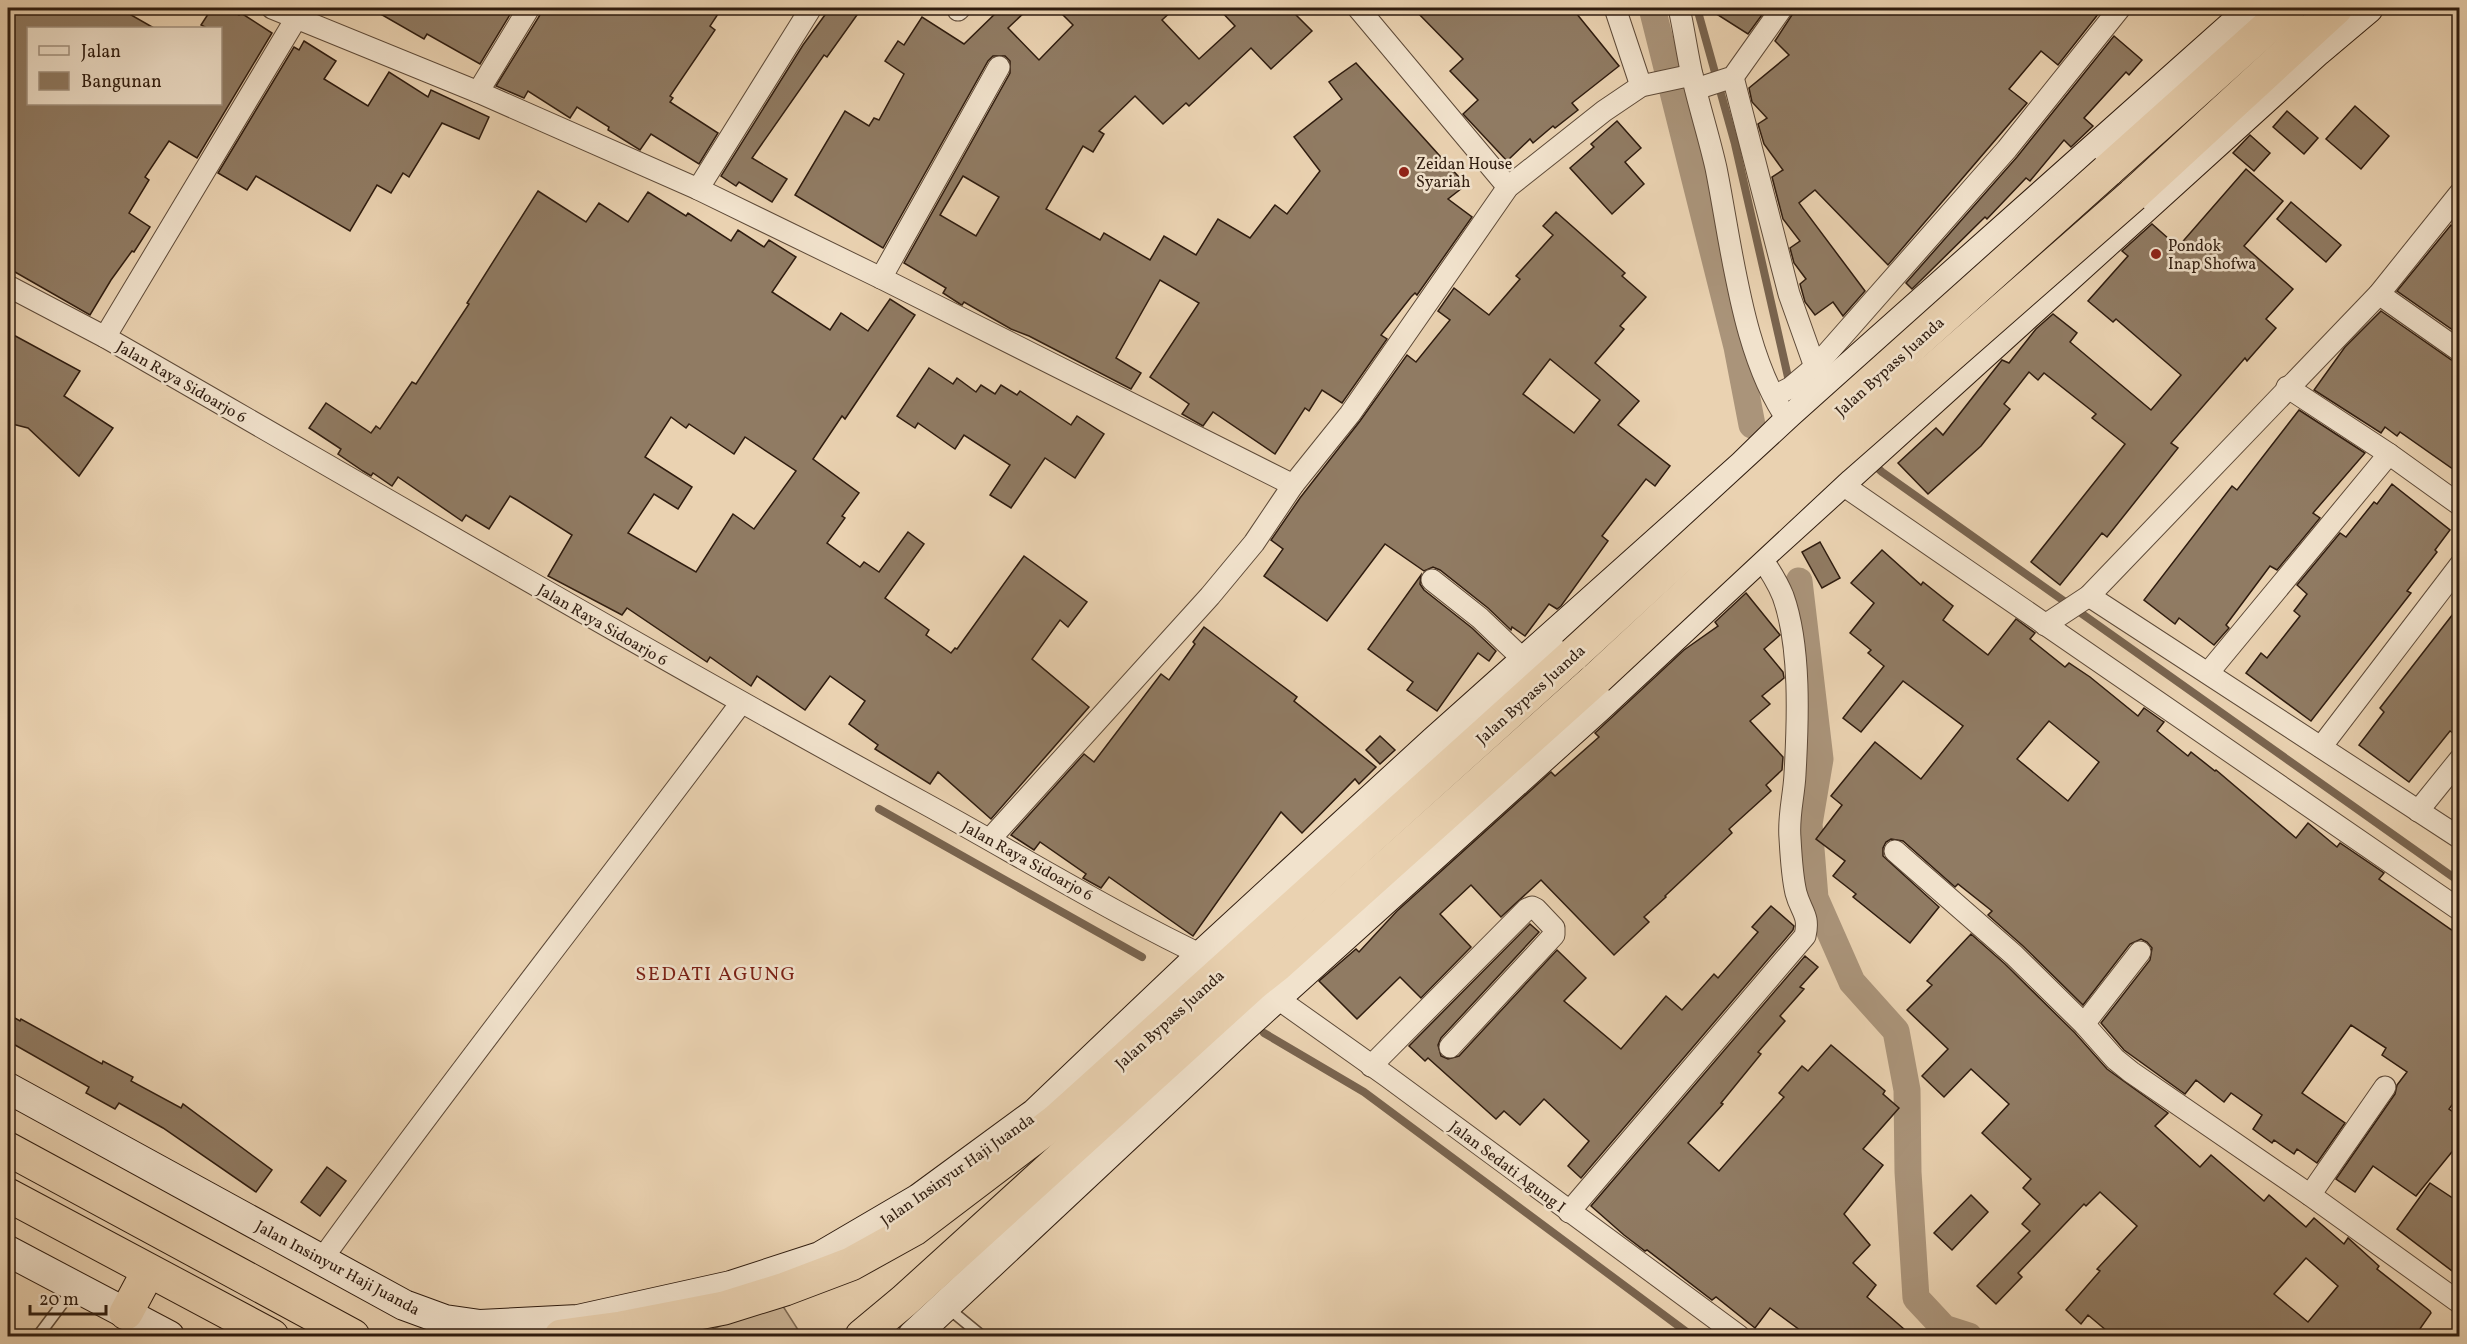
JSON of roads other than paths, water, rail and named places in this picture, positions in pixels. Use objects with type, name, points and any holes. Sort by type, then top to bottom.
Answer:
[{"type":"highway","name":"Jalan Bypass Juanda","points":[[863,1334],[904,1301],[1237,978],[1324,861],[1574,654],[1810,437],[2113,154],[2195,74],[2289,8]]},
{"type":"highway","name":"Jalan Bypass Juanda","points":[[1237,978],[1278,964],[1597,678],[1832,459],[2133,195],[2208,137],[2310,44],[2336,8]]},
{"type":"highway","name":"Jalan Bypass Juanda","points":[[547,1330],[697,1326],[850,1264],[914,1229],[1209,1005]]},
{"type":"highway","points":[[8,1149],[356,1336]]},
{"type":"highway","points":[[8,1196],[272,1336]]},
{"type":"highway","points":[[126,1313],[148,1272]]},
{"type":"street","points":[[275,8],[478,92],[698,189],[881,278],[1293,485]]},
{"type":"street","points":[[478,92],[529,8]]},
{"type":"street","points":[[698,189],[811,8]]},
{"type":"street","points":[[1358,8],[1508,187]]},
{"type":"street","points":[[1615,8],[1647,84]]},
{"type":"street","points":[[1679,8],[1789,294],[1803,392]]},
{"type":"street","points":[[990,839],[1210,596],[1254,543],[1293,485],[1350,414],[1508,187],[1604,111],[1647,84],[1706,81],[1782,8]]},
{"type":"street","points":[[1324,861],[1525,661],[1743,465],[2007,149],[2120,8]]},
{"type":"street","points":[[2195,74],[2253,8]]},
{"type":"street","points":[[2310,44],[2368,8]]},
{"type":"street","points":[[105,337],[297,17]]},
{"type":"street","points":[[881,278],[999,67]]},
{"type":"street","points":[[1706,81],[1715,166],[1741,304],[1759,361],[1803,392],[1858,468],[2051,620],[2460,910]]},
{"type":"street","points":[[913,1336],[946,1305],[1209,1005],[1237,978],[1598,707],[1858,468],[2208,137]]},
{"type":"street","points":[[1803,392],[2113,154]]},
{"type":"street","points":[[2051,620],[2083,599],[2379,294],[2458,199]]},
{"type":"street","name":"Jalan Raya Sidoarjo 6","points":[[8,286],[105,337],[741,703],[1237,978]]},
{"type":"street","points":[[2379,294],[2460,351]]},
{"type":"street","points":[[2287,387],[2389,453],[2460,506]]},
{"type":"street","points":[[2208,673],[2389,453]]},
{"type":"street","points":[[1569,1212],[1805,936],[1808,923],[1796,893],[1790,836],[1789,811],[1795,778],[1798,695],[1790,621],[1775,578],[1760,556]]},
{"type":"street","points":[[2321,747],[2460,565]]},
{"type":"street","points":[[1432,580],[1480,618],[1525,661]]},
{"type":"street","points":[[2083,599],[2208,673],[2460,838]]},
{"type":"street","points":[[322,1258],[398,1154],[741,703]]},
{"type":"street","points":[[2418,811],[2460,759]]},
{"type":"street","points":[[1895,851],[2014,955],[2131,1072],[2310,1195],[2460,1303]]},
{"type":"street","points":[[1371,1066],[1527,909],[1532,907],[1536,909],[1554,928],[1554,935],[1450,1047]]},
{"type":"street","points":[[2084,1023],[2140,952]]},
{"type":"street","name":"Jalan Sedati Agung I","points":[[1237,978],[1371,1066],[1739,1336]]},
{"type":"street","name":"Jalan Insinyur Haji Juanda","points":[[8,1088],[322,1258],[404,1305],[445,1320],[547,1330],[578,1320],[731,1286],[820,1257],[919,1199],[1035,1114],[1209,1005]]},
{"type":"street","points":[[2310,1195],[2385,1087]]},
{"type":"street","points":[[8,1251],[169,1336]]},
{"type":"lane","points":[[38,1336],[75,1286]]},
{"type":"lane","points":[[946,1305],[982,1336]]},
{"type":"waterway","points":[[1652,8],[1737,347],[1752,425]]},
{"type":"waterway","points":[[1697,8],[1735,144],[1788,377],[1794,382]]},
{"type":"waterway","points":[[1871,462],[2460,882]]},
{"type":"waterway","points":[[1799,581],[1820,759],[1809,824],[1815,898],[1852,982],[1896,1031],[1907,1090],[1908,1172],[1916,1298],[1944,1328],[1969,1336]]},
{"type":"waterway","points":[[879,809],[1142,957]]},
{"type":"waterway","points":[[1264,1033],[1364,1092],[1692,1336]]},
{"type":"place","name":"Zeidan House Syariah","points":[[1404,172]]},
{"type":"place","name":"Pondok Inap Shofwa","points":[[2156,254]]},
{"type":"district","name":"SEDATI AGUNG","points":[[716,973]]}]
